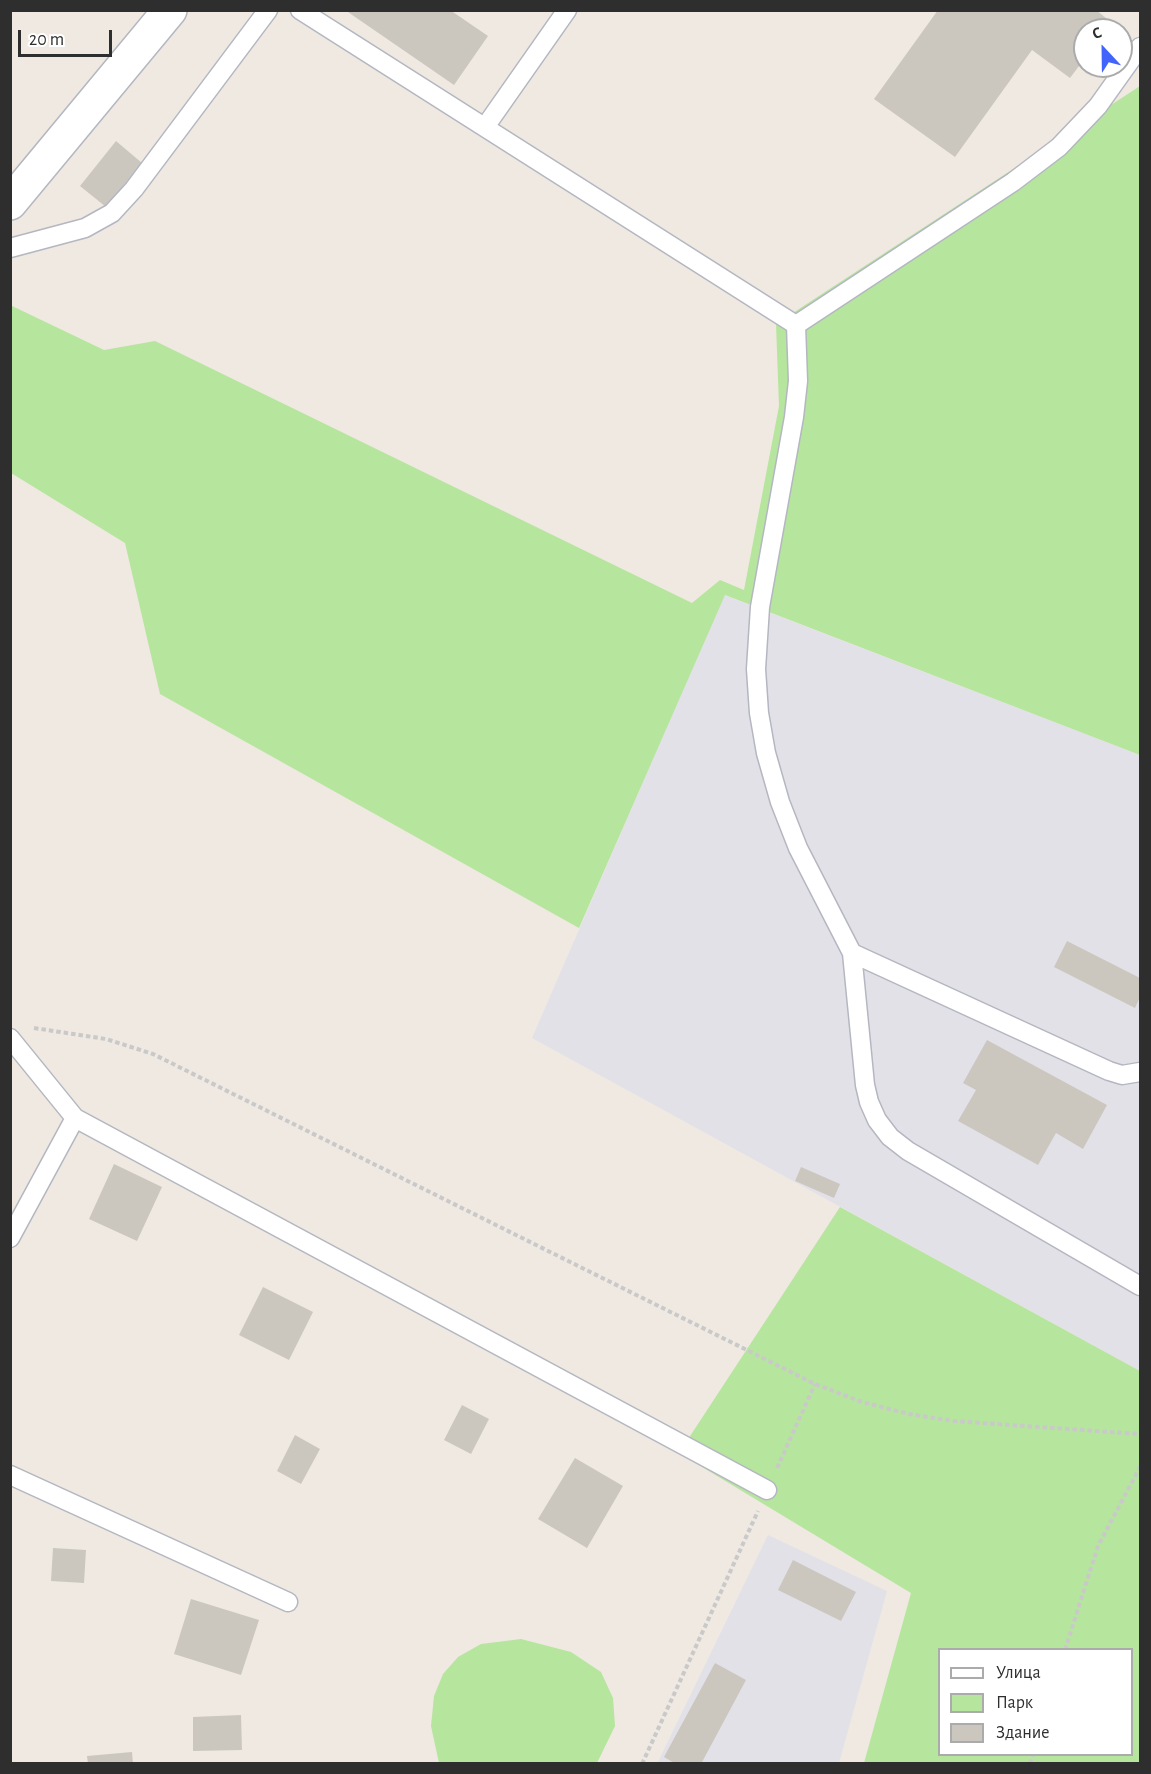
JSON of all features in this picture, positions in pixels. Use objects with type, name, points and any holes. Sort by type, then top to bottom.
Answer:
[{"type":"street","points":[[10,203],[170,10]]},
{"type":"lane","points":[[10,248],[85,228],[112,213],[134,189],[268,10]]},
{"type":"lane","points":[[300,10],[796,325]]},
{"type":"lane","points":[[484,127],[567,10]]},
{"type":"lane","points":[[796,325],[1013,182],[1059,147],[1098,106],[1140,47]]},
{"type":"lane","points":[[796,325],[798,381],[794,417],[760,607],[756,669],[759,713],[766,753],[780,802],[798,848],[852,953],[865,1085],[869,1102],[877,1120],[890,1137],[908,1151],[1140,1286]]},
{"type":"lane","points":[[852,953],[1109,1071],[1122,1075],[1140,1072]]},
{"type":"lane","points":[[10,1038],[75,1118],[767,1490]]},
{"type":"lane","points":[[10,1238],[75,1118]]},
{"type":"lane","points":[[10,1475],[288,1602]]},
{"type":"path","points":[[32,1028],[106,1039],[153,1054],[815,1384],[871,1404],[909,1414],[953,1421],[1140,1434]]},
{"type":"path","points":[[642,1764],[815,1384]]},
{"type":"path","points":[[1066,1648],[1098,1546],[1140,1467]]},
{"type":"shaded area","points":[[724,595],[1140,755],[1140,1371],[532,1038]]},
{"type":"shaded area","points":[[768,1535],[887,1591],[839,1763],[657,1764]]},
{"type":"green space","points":[[1140,86],[1140,755],[725,595],[579,928],[160,694],[125,543],[11,473],[10,305],[104,350],[155,341],[692,603],[720,580],[744,590],[779,406],[776,324]]},
{"type":"green space","points":[[840,1207],[1140,1371],[1140,1763],[864,1763],[911,1593],[679,1453]]},
{"type":"green space","points":[[521,1639],[571,1652],[601,1672],[613,1698],[615,1726],[597,1763],[439,1763],[431,1726],[434,1696],[443,1674],[458,1657],[481,1644]]},
{"type":"building","points":[[345,10],[450,10],[488,36],[454,85]]},
{"type":"building","points":[[938,10],[1096,10],[1106,18],[1073,18],[1073,74],[1070,78],[1032,50],[955,157],[874,99]]},
{"type":"building","points":[[116,141],[142,163],[106,207],[80,186]]},
{"type":"building","points":[[1067,941],[1140,978],[1140,997],[1135,1008],[1054,967]]},
{"type":"building","points":[[987,1040],[1107,1105],[1083,1149],[1056,1133],[1038,1165],[958,1121],[976,1090],[963,1083]]},
{"type":"building","points":[[114,1164],[162,1187],[137,1241],[89,1219]]},
{"type":"building","points":[[801,1167],[840,1184],[834,1198],[795,1181]]},
{"type":"building","points":[[263,1287],[313,1312],[289,1360],[239,1335]]},
{"type":"building","points":[[462,1405],[489,1419],[471,1454],[444,1440]]},
{"type":"building","points":[[295,1435],[320,1449],[301,1484],[277,1471]]},
{"type":"building","points":[[575,1458],[623,1486],[587,1548],[538,1519]]},
{"type":"building","points":[[53,1548],[86,1550],[84,1583],[51,1581]]},
{"type":"building","points":[[793,1560],[856,1592],[841,1621],[778,1590]]},
{"type":"building","points":[[191,1599],[259,1620],[241,1675],[174,1654]]},
{"type":"building","points":[[715,1663],[746,1680],[701,1764],[676,1764],[664,1757]]},
{"type":"building","points":[[241,1715],[242,1750],[193,1751],[193,1717]]},
{"type":"building","points":[[132,1752],[133,1764],[88,1764],[87,1756]]}]
